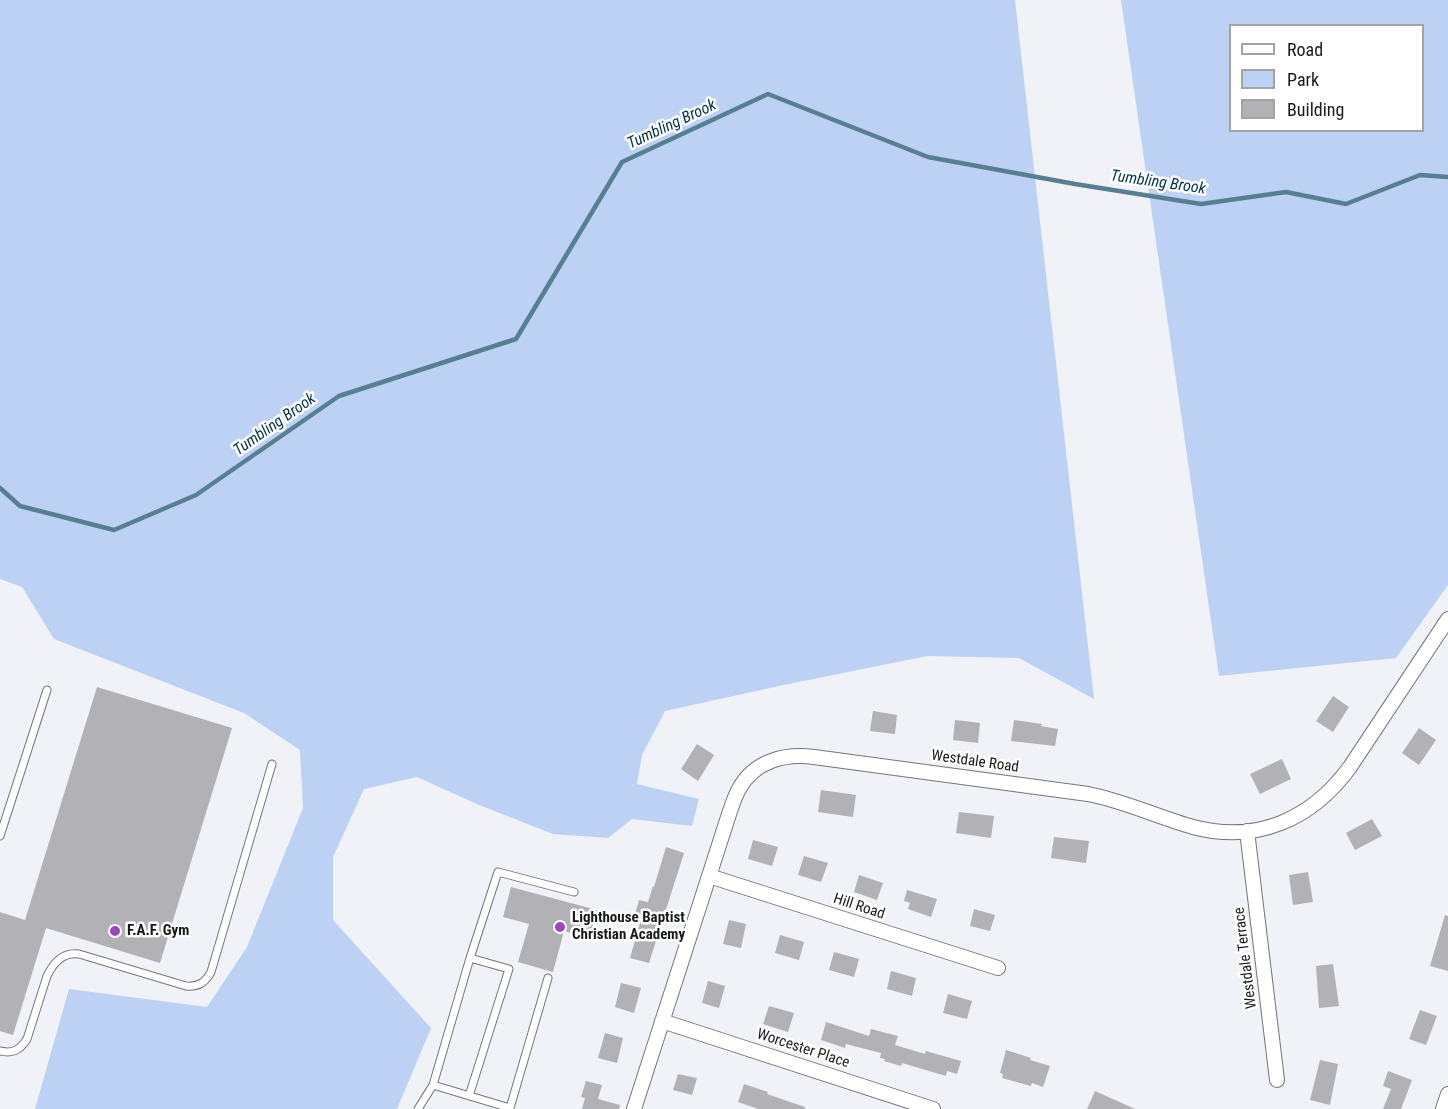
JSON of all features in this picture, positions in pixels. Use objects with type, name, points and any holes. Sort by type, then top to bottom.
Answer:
[{"type":"street","name":"Westdale Road","points":[[634,1109],[730,811],[739,788],[756,769],[790,756],[814,757],[1088,794],[1111,799],[1200,829],[1227,832],[1247,831],[1294,818],[1332,790],[1350,767],[1448,619]]},
{"type":"street","name":"Westdale Terrace","points":[[1247,831],[1277,1080]]},
{"type":"street","name":"Hill Road","points":[[709,876],[998,968]]},
{"type":"street","name":"Worcester Place","points":[[662,1021],[933,1109]]},
{"type":"street","points":[[1443,1109],[1448,1094]]},
{"type":"lane","points":[[0,836],[46,690]]},
{"type":"lane","points":[[0,1051],[11,1052],[23,1046],[51,967],[68,954],[79,954],[186,986],[194,987],[207,979],[211,972],[272,764]]},
{"type":"lane","points":[[418,1109],[433,1085],[498,872],[573,892]]},
{"type":"lane","points":[[469,1096],[509,969],[470,958]]},
{"type":"lane","points":[[433,1085],[510,1108],[548,978]]},
{"type":"green space","points":[[0,0],[1015,0],[1094,699],[1019,658],[927,656],[665,711],[642,755],[637,784],[699,799],[692,826],[632,819],[608,838],[553,834],[479,805],[417,777],[364,789],[333,857],[333,920],[431,1028],[397,1109],[35,1109],[69,989],[207,1007],[247,947],[303,808],[300,750],[244,713],[54,639],[22,587],[0,579]]},
{"type":"green space","points":[[1121,0],[1448,0],[1448,585],[1396,658],[1219,676]]},
{"type":"building","points":[[97,687],[232,728],[160,963],[46,928],[13,1035],[0,1031],[0,912],[25,920]]},
{"type":"building","points":[[1333,696],[1349,707],[1333,732],[1316,721]]},
{"type":"building","points":[[873,711],[897,715],[895,734],[870,731]]},
{"type":"building","points":[[955,720],[980,723],[978,743],[953,740]]},
{"type":"building","points":[[1014,720],[1058,729],[1055,746],[1011,741]]},
{"type":"building","points":[[1419,728],[1436,740],[1419,765],[1402,753]]},
{"type":"building","points":[[697,744],[714,755],[698,781],[681,769]]},
{"type":"building","points":[[1282,759],[1291,779],[1260,794],[1250,774]]},
{"type":"building","points":[[821,790],[856,795],[853,817],[818,812]]},
{"type":"building","points":[[959,812],[994,816],[991,838],[956,833]]},
{"type":"building","points":[[1372,819],[1382,836],[1355,850],[1346,833]]},
{"type":"building","points":[[1054,837],[1089,841],[1086,863],[1051,858]]},
{"type":"building","points":[[753,840],[778,847],[772,866],[748,859]]},
{"type":"building","points":[[666,847],[684,853],[649,963],[630,958],[642,916],[635,914],[639,900],[648,902]]},
{"type":"building","points":[[804,856],[828,863],[821,882],[798,875]]},
{"type":"building","points":[[1308,872],[1313,902],[1293,905],[1289,875]]},
{"type":"building","points":[[859,875],[883,883],[877,900],[854,892]]},
{"type":"building","name":"Lighthouse Baptist Christian Academy","points":[[511,887],[597,910],[589,938],[564,931],[553,972],[518,962],[529,924],[503,917]]},
{"type":"building","points":[[907,890],[937,899],[931,917],[908,909],[910,903],[904,901]]},
{"type":"building","points":[[974,909],[995,915],[990,931],[970,926]]},
{"type":"building","points":[[1445,915],[1448,916],[1448,971],[1430,966]]},
{"type":"building","points":[[729,920],[746,924],[741,948],[723,944]]},
{"type":"building","points":[[780,935],[804,942],[799,960],[775,953]]},
{"type":"building","points":[[834,952],[859,959],[854,977],[829,970]]},
{"type":"building","points":[[1333,964],[1339,1006],[1319,1008],[1316,966]]},
{"type":"building","points":[[891,971],[916,978],[912,996],[887,989]]},
{"type":"building","points":[[708,981],[725,986],[719,1008],[702,1003]]},
{"type":"building","points":[[621,983],[641,988],[634,1013],[615,1007]]},
{"type":"building","points":[[948,994],[972,1001],[967,1019],[943,1013]]},
{"type":"building","points":[[769,1006],[794,1013],[788,1032],[763,1024]]},
{"type":"building","points":[[1420,1010],[1437,1016],[1426,1045],[1409,1039]]},
{"type":"building","points":[[826,1022],[869,1036],[871,1029],[898,1036],[895,1045],[961,1061],[957,1074],[947,1071],[946,1076],[902,1063],[901,1066],[884,1061],[885,1059],[880,1058],[881,1053],[846,1044],[845,1048],[821,1040]]},
{"type":"building","points":[[605,1033],[623,1038],[617,1063],[598,1058]]},
{"type":"building","points":[[1006,1050],[1050,1066],[1043,1087],[1002,1078],[1003,1074],[1000,1073]]},
{"type":"building","points":[[1320,1060],[1338,1064],[1330,1105],[1310,1100]]},
{"type":"building","points":[[1388,1071],[1412,1080],[1401,1109],[1383,1109],[1391,1089],[1383,1086]]},
{"type":"building","points":[[678,1074],[697,1078],[692,1095],[673,1090]]},
{"type":"building","points":[[586,1081],[602,1085],[598,1099],[620,1105],[619,1109],[582,1109],[585,1098],[581,1097]]},
{"type":"building","points":[[744,1084],[805,1107],[805,1109],[758,1109],[738,1102]]},
{"type":"building","points":[[1095,1091],[1135,1109],[1087,1109]]},
{"type":"waterway","name":"Tumbling Brook","points":[[0,488],[20,506],[114,530],[196,495],[339,396],[516,339],[622,162],[768,94],[928,157],[1201,204],[1286,192],[1346,204],[1420,175],[1448,177]]},
{"type":"place","name":"Lighthouse Baptist Christian Academy","points":[[560,927]]},
{"type":"place","name":"F.A.F. Gym","points":[[115,931]]}]
